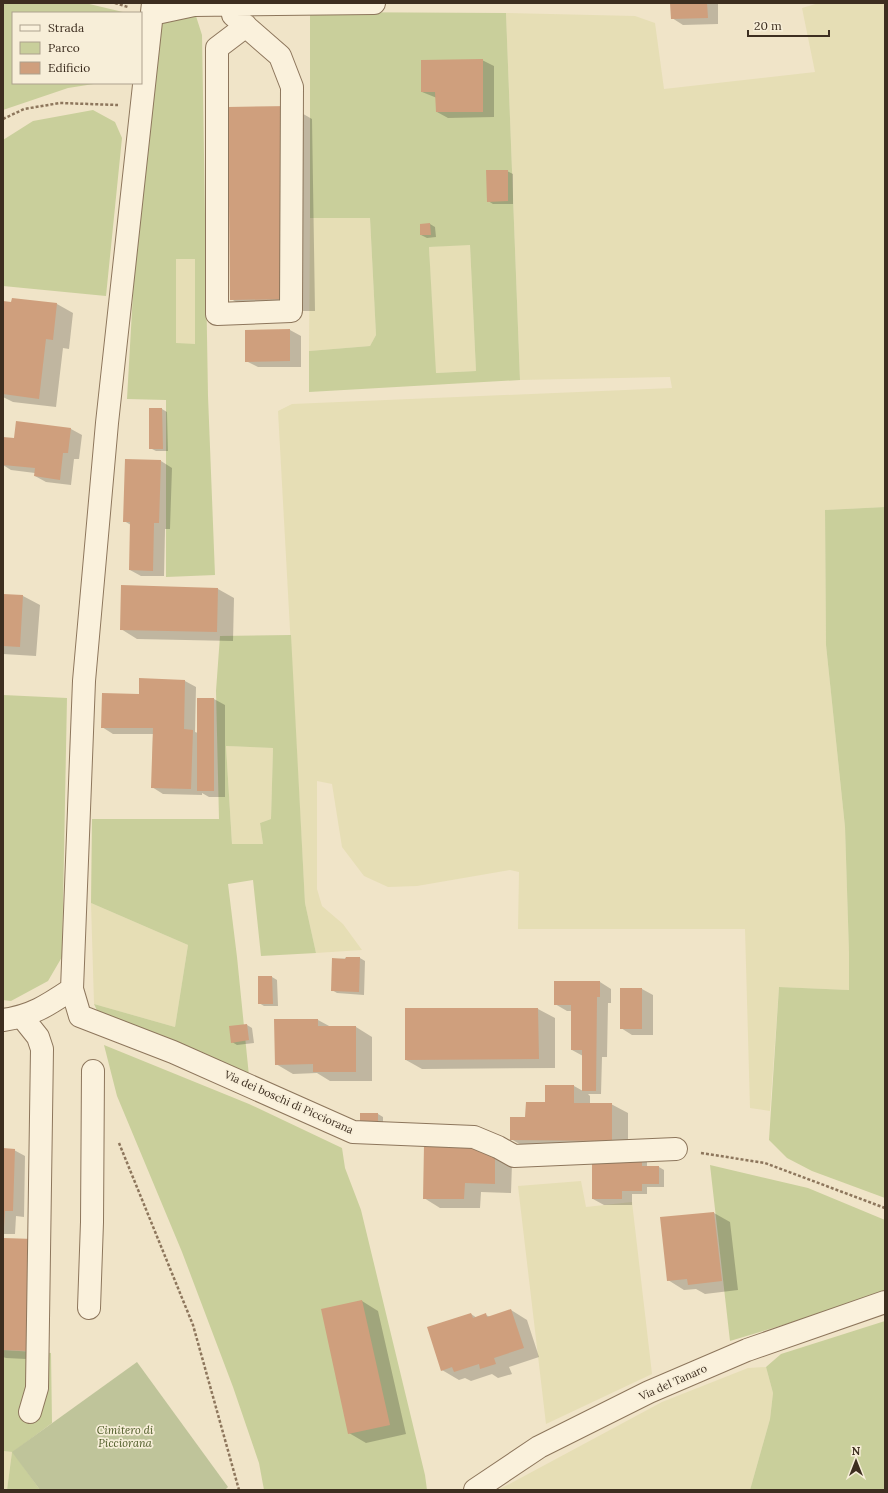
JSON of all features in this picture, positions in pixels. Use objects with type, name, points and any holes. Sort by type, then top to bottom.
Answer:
[{"type":"street","points":[[12,1019],[49,1004],[72,989],[84,680],[107,423],[153,8],[232,4],[374,3]]},
{"type":"street","points":[[232,4],[233,15],[246,26],[280,56],[292,87],[291,311],[217,314],[217,48],[246,26]]},
{"type":"street","name":"Via dei boschi di Picciorana","points":[[72,989],[80,1016],[173,1052],[353,1132],[474,1137],[498,1147],[514,1156],[676,1149]]},
{"type":"street","points":[[12,1019],[38,1037],[42,1049],[36,1388],[30,1412]]},
{"type":"street","points":[[89,1308],[92,1222],[93,1071]]},
{"type":"street","name":"Via del Tanaro","points":[[475,1490],[539,1447],[649,1392],[747,1350],[885,1302]]},
{"type":"path","points":[[3,120],[24,109],[60,103],[142,106]]},
{"type":"path","points":[[116,1136],[193,1325],[239,1490]]},
{"type":"path","points":[[676,1149],[765,1162],[885,1208]]},
{"type":"shaded area","points":[[819,3],[885,3],[885,507],[825,510],[826,645],[845,827],[849,990],[779,987],[770,1111],[750,1108],[745,929],[518,929],[519,872],[510,870],[417,886],[388,887],[364,876],[342,847],[332,784],[317,781],[317,889],[322,906],[343,924],[362,950],[316,953],[305,903],[278,411],[292,404],[672,388],[670,377],[520,380],[506,13],[635,16],[655,23],[664,89],[815,72],[802,8]]},
{"type":"shaded area","points":[[310,218],[370,218],[376,335],[370,346],[309,351]]},
{"type":"shaded area","points":[[470,244],[476,371],[435,373],[429,247]]},
{"type":"shaded area","points":[[176,259],[195,259],[195,344],[176,344]]},
{"type":"shaded area","points":[[226,746],[273,748],[271,819],[260,823],[263,844],[232,844]]},
{"type":"shaded area","points":[[91,903],[188,945],[175,1027],[94,1004]]},
{"type":"shaded area","points":[[581,1181],[586,1207],[632,1202],[652,1374],[546,1424],[518,1186]]},
{"type":"shaded area","points":[[766,1367],[773,1393],[770,1419],[750,1490],[498,1490],[662,1402],[748,1368]]},
{"type":"shaded area","points":[[3,1451],[12,1452],[7,1490],[3,1490]]},
{"type":"green space","points":[[3,3],[85,3],[123,12],[12,12],[12,84],[94,84],[68,88],[3,110]]},
{"type":"green space","points":[[310,12],[506,13],[520,380],[309,392],[309,351],[370,346],[376,335],[370,218],[310,218]],"holes":[[[470,245],[476,371],[436,373],[429,247]]]},
{"type":"green space","points":[[195,13],[202,35],[208,396],[215,575],[166,577],[166,400],[127,399],[136,240],[157,26],[170,17]],"holes":[[[176,259],[195,259],[195,344],[176,343]]]},
{"type":"green space","points":[[93,110],[115,122],[122,138],[106,296],[3,286],[3,140],[33,121]]},
{"type":"green space","points":[[885,507],[885,1198],[812,1171],[787,1158],[769,1140],[779,987],[849,990],[845,827],[826,645],[825,510]]},
{"type":"green space","points":[[291,635],[305,903],[316,953],[261,956],[253,880],[228,884],[249,1076],[102,1021],[94,1004],[175,1027],[188,945],[91,903],[92,819],[219,819],[216,691],[220,636]],"holes":[[[226,746],[273,748],[271,819],[260,823],[263,844],[232,844]]]},
{"type":"green space","points":[[3,695],[67,698],[62,957],[48,981],[11,1001],[3,1000]]},
{"type":"green space","points":[[104,1045],[249,1104],[342,1148],[345,1168],[361,1210],[425,1475],[427,1490],[264,1490],[259,1463],[233,1387],[182,1252],[117,1096]]},
{"type":"green space","points":[[710,1165],[808,1188],[885,1220],[885,1290],[823,1313],[730,1341]]},
{"type":"green space","points":[[885,1321],[885,1490],[750,1490],[770,1419],[773,1393],[766,1367],[781,1354]]},
{"type":"green space","points":[[3,1350],[51,1353],[52,1423],[13,1452],[40,1490],[7,1490],[12,1452],[3,1451]]},
{"type":"green space","name":"Cimitero di Picciorana","points":[[137,1362],[228,1487],[225,1490],[40,1490],[12,1452]]},
{"type":"building","points":[[670,3],[707,3],[708,18],[671,19]]},
{"type":"building","points":[[483,59],[483,112],[436,112],[435,92],[421,92],[421,60]]},
{"type":"building","points":[[291,106],[294,299],[230,300],[228,107]]},
{"type":"building","points":[[486,170],[508,170],[508,201],[487,202]]},
{"type":"building","points":[[430,223],[431,235],[420,235],[420,224]]},
{"type":"building","points":[[12,298],[57,303],[53,340],[46,339],[39,399],[3,394],[3,301],[11,302]]},
{"type":"building","points":[[290,329],[290,361],[245,362],[245,330]]},
{"type":"building","points":[[149,408],[162,408],[163,449],[149,449]]},
{"type":"building","points":[[16,421],[71,428],[68,453],[63,453],[60,480],[34,476],[35,468],[3,465],[3,437],[14,438]]},
{"type":"building","points":[[125,459],[161,460],[159,523],[154,523],[153,571],[129,570],[130,522],[123,522]]},
{"type":"building","points":[[121,585],[218,588],[217,632],[120,630]]},
{"type":"building","points":[[3,594],[23,595],[20,647],[3,646]]},
{"type":"building","points":[[139,678],[185,680],[184,729],[193,730],[191,789],[151,788],[153,728],[101,728],[102,693],[139,694]]},
{"type":"building","points":[[197,698],[214,698],[214,791],[197,791]]},
{"type":"building","points":[[346,957],[360,957],[359,992],[331,991],[332,958],[345,959]]},
{"type":"building","points":[[258,976],[272,976],[273,1004],[258,1004]]},
{"type":"building","points":[[554,981],[600,981],[600,997],[597,997],[596,1091],[582,1091],[582,1050],[571,1050],[571,1005],[554,1005]]},
{"type":"building","points":[[620,988],[642,988],[642,1029],[620,1029]]},
{"type":"building","points":[[405,1008],[538,1008],[539,1059],[405,1060]]},
{"type":"building","points":[[274,1019],[318,1019],[318,1026],[356,1026],[356,1072],[313,1072],[313,1064],[275,1065]]},
{"type":"building","points":[[247,1024],[249,1040],[231,1043],[229,1026]]},
{"type":"building","points":[[545,1085],[574,1085],[574,1103],[612,1103],[612,1141],[510,1140],[510,1117],[525,1117],[526,1102],[545,1102]]},
{"type":"building","points":[[360,1113],[378,1113],[378,1126],[360,1126]]},
{"type":"building","points":[[424,1145],[479,1145],[479,1152],[495,1152],[495,1184],[465,1183],[464,1199],[423,1199]]},
{"type":"building","points":[[3,1148],[15,1149],[13,1211],[5,1211],[4,1227]]},
{"type":"building","points":[[592,1157],[642,1158],[642,1166],[659,1166],[659,1184],[642,1184],[642,1191],[622,1191],[622,1199],[592,1199]]},
{"type":"building","points":[[714,1212],[722,1281],[688,1285],[687,1279],[667,1281],[660,1217]]},
{"type":"building","points":[[3,1238],[34,1239],[30,1351],[3,1350]]},
{"type":"building","points":[[362,1300],[390,1425],[348,1434],[321,1309]]},
{"type":"building","points":[[511,1309],[524,1348],[494,1358],[496,1364],[480,1369],[479,1364],[454,1372],[452,1367],[441,1371],[427,1327],[471,1313],[473,1318],[486,1313],[487,1317]]}]
